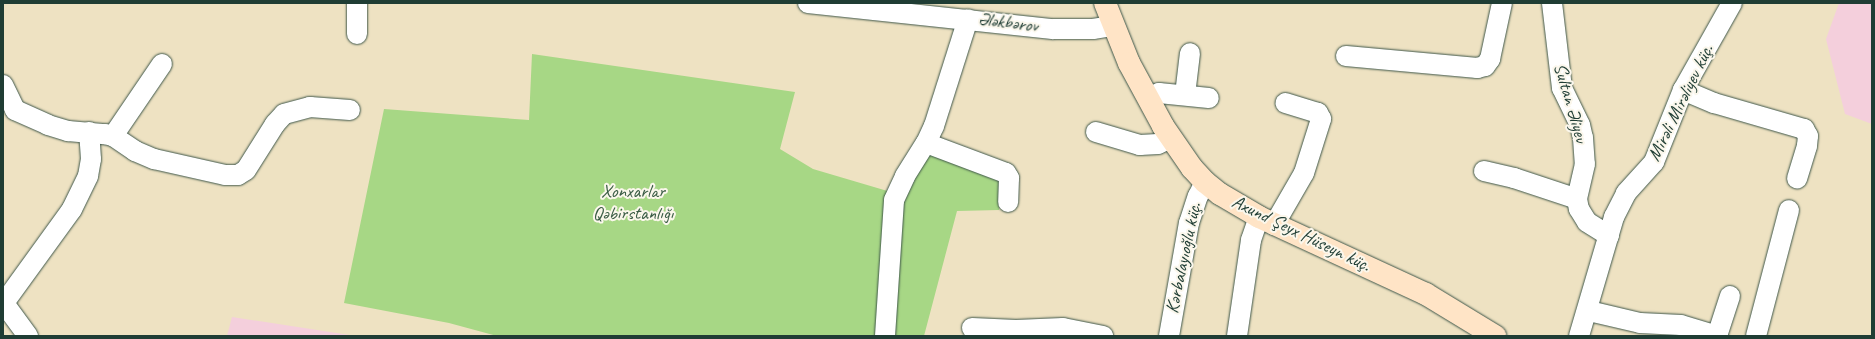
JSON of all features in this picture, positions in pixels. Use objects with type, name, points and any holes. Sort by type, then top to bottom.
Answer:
[{"type":"main road","name":"Axund Şeyx Hüseyn küç.","points":[[1105,3],[1113,26],[1148,98],[1171,138],[1192,168],[1205,182],[1220,194],[1267,221],[1426,294],[1495,336]]},
{"type":"street","points":[[357,3],[357,34]]},
{"type":"street","name":"Ələkbərov","points":[[816,3],[1053,29],[1093,29],[1113,26]]},
{"type":"street","points":[[1346,56],[1477,68],[1485,66],[1490,59],[1502,3]]},
{"type":"street","name":"Sultan Əliyev","points":[[1552,3],[1562,88],[1580,125],[1583,138],[1584,164],[1577,199]]},
{"type":"street","name":"Mirəli Mirəliyev küç.","points":[[1579,336],[1589,311],[1614,217],[1626,193],[1654,162],[1683,90],[1732,3]]},
{"type":"street","points":[[885,336],[894,200],[905,176],[926,143],[968,19]]},
{"type":"street","points":[[1185,95],[1190,53]]},
{"type":"street","points":[[113,136],[162,64]]},
{"type":"street","points":[[3,85],[15,110],[68,132],[89,132],[113,136],[134,151],[154,159],[225,175],[238,175],[246,170],[275,124],[284,114],[310,106],[350,110]]},
{"type":"street","points":[[1683,90],[1714,104],[1804,129],[1808,136],[1807,146],[1797,178]]},
{"type":"street","points":[[1148,98],[1159,92],[1209,98]]},
{"type":"street","points":[[1237,336],[1251,240],[1304,173],[1321,119],[1318,113],[1286,103]]},
{"type":"street","points":[[28,336],[4,303],[72,209],[88,176],[91,159],[89,132]]},
{"type":"street","points":[[1096,132],[1140,145],[1158,144],[1171,138]]},
{"type":"street","points":[[926,143],[1006,172],[1009,178],[1008,202]]},
{"type":"street","points":[[1484,171],[1514,178],[1577,199],[1579,209],[1587,222],[1609,236]]},
{"type":"street","name":"Kərbalayıoğlu küç.","points":[[1170,336],[1189,223],[1198,196],[1205,182]]},
{"type":"street","points":[[1756,336],[1789,210]]},
{"type":"street","points":[[1589,311],[1640,324],[1681,326],[1717,336],[1730,296]]},
{"type":"street","points":[[972,328],[1016,330],[1063,328],[1103,336]]},
{"type":"shaded area","points":[[1839,3],[1872,3],[1872,124],[1845,114],[1826,39]]},
{"type":"shaded area","points":[[232,317],[356,336],[227,336]]},
{"type":"green space","name":"Xonxarlar Qəbirstanlığı","points":[[532,54],[795,92],[780,149],[813,169],[901,195],[933,150],[1003,177],[999,210],[957,211],[924,336],[497,336],[449,323],[344,303],[384,109],[529,120]]}]
